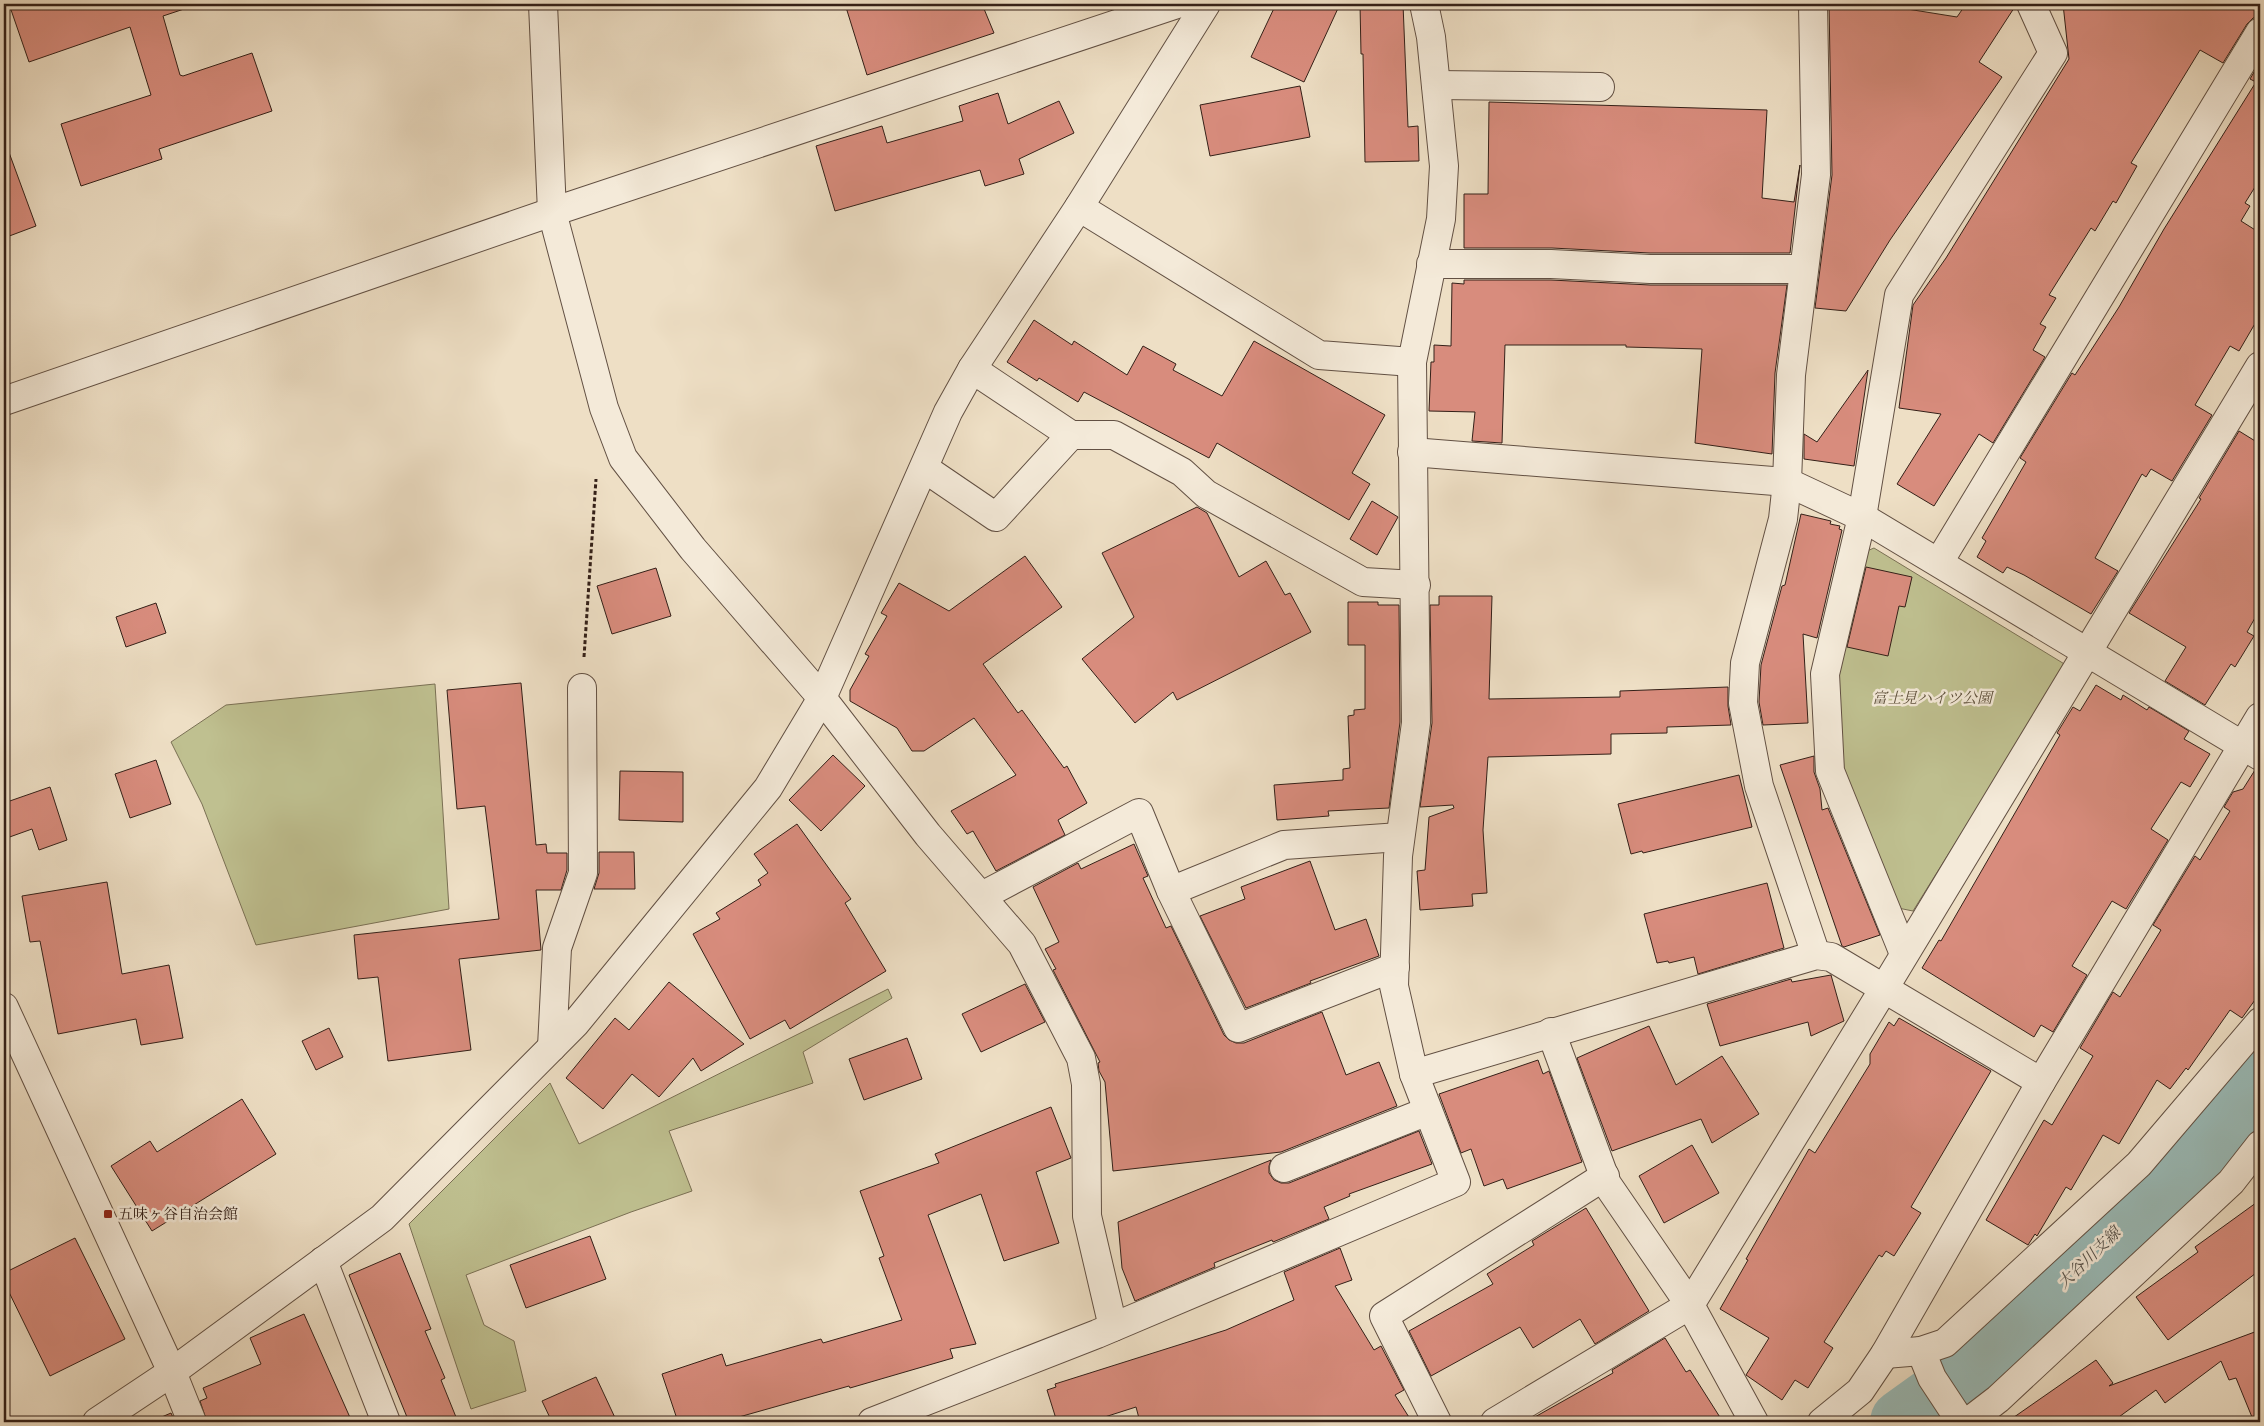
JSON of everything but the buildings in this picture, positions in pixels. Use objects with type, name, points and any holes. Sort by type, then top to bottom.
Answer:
[{"type":"street","points":[[544,4],[552,212],[604,408],[623,458],[693,549],[822,698],[928,835],[1022,944],[1081,1058],[1086,1084],[1087,1216],[1113,1327]]},
{"type":"street","points":[[4,402],[552,212],[1178,4]]},
{"type":"street","points":[[97,1422],[172,1372],[382,1218],[574,1024],[768,788],[822,698],[948,412],[972,369],[1079,207],[1206,4]]},
{"type":"street","points":[[872,1422],[1113,1327],[1456,1182],[1414,1074],[1394,986],[1400,837],[1416,723],[1416,585],[1412,452],[1412,362],[1441,219],[1444,166],[1431,36],[1424,4]]},
{"type":"street","points":[[1812,4],[1816,175],[1791,375],[1787,482],[1783,519],[1745,663],[1743,703],[1759,786],[1816,955]]},
{"type":"street","points":[[1904,954],[1830,771],[1825,674],[1862,517],[1899,295],[2053,52],[2031,4]]},
{"type":"street","points":[[1939,562],[2260,32]]},
{"type":"street","points":[[1436,85],[1600,87]]},
{"type":"street","points":[[1079,207],[1319,355],[1412,362]]},
{"type":"street","points":[[1431,264],[1551,264],[1650,269],[1803,269]]},
{"type":"street","points":[[1495,1422],[1690,1304],[2260,366]]},
{"type":"street","points":[[972,369],[1071,435],[1114,435],[1182,472],[1206,494],[1363,582],[1416,585]]},
{"type":"street","points":[[924,468],[996,518],[1071,435]]},
{"type":"street","points":[[1412,452],[1787,482],[1862,517],[2088,651],[2251,751]]},
{"type":"street","points":[[552,1046],[557,948],[583,873],[582,688]]},
{"type":"street","points":[[1822,1422],[1860,1391],[1885,1354],[2041,1082],[2251,751],[2260,717]]},
{"type":"street","points":[[982,896],[1139,813],[1172,891],[1238,1028],[1395,967]]},
{"type":"street","points":[[1172,891],[1284,844],[1400,837]]},
{"type":"street","points":[[1414,1074],[1816,955],[1831,957],[2041,1082]]},
{"type":"street","points":[[4,1007],[172,1372],[192,1422]]},
{"type":"street","points":[[1885,1354],[1921,1351],[1945,1343],[2139,1164],[2260,1022]]},
{"type":"street","points":[[1551,1032],[1607,1184],[1690,1304],[1754,1422]]},
{"type":"street","points":[[1284,1168],[1428,1111]]},
{"type":"street","points":[[1921,1351],[1932,1378],[1961,1419],[1998,1399],[2231,1182],[2260,1144]]},
{"type":"street","points":[[1437,1422],[1384,1316],[1605,1176]]},
{"type":"street","points":[[323,1261],[386,1422]]},
{"type":"path","points":[[582,688],[597,473]]},
{"type":"green space","name":"富士見ハイツ公園","points":[[1874,548],[2066,665],[1913,911],[1898,908],[1839,771],[1833,673],[1862,553]]},
{"type":"green space","points":[[435,684],[449,909],[256,945],[202,804],[171,742],[226,705]]},
{"type":"green space","points":[[888,989],[892,998],[803,1052],[813,1083],[669,1131],[692,1191],[631,1212],[466,1275],[484,1325],[514,1341],[526,1391],[471,1409],[409,1224],[550,1083],[579,1144]]},
{"type":"waterway","name":"大谷川支線","points":[[1903,1422],[1967,1376],[2166,1184],[2260,1079]]},
{"type":"place","name":"五味ヶ谷自治会館","points":[[108,1214]]}]
